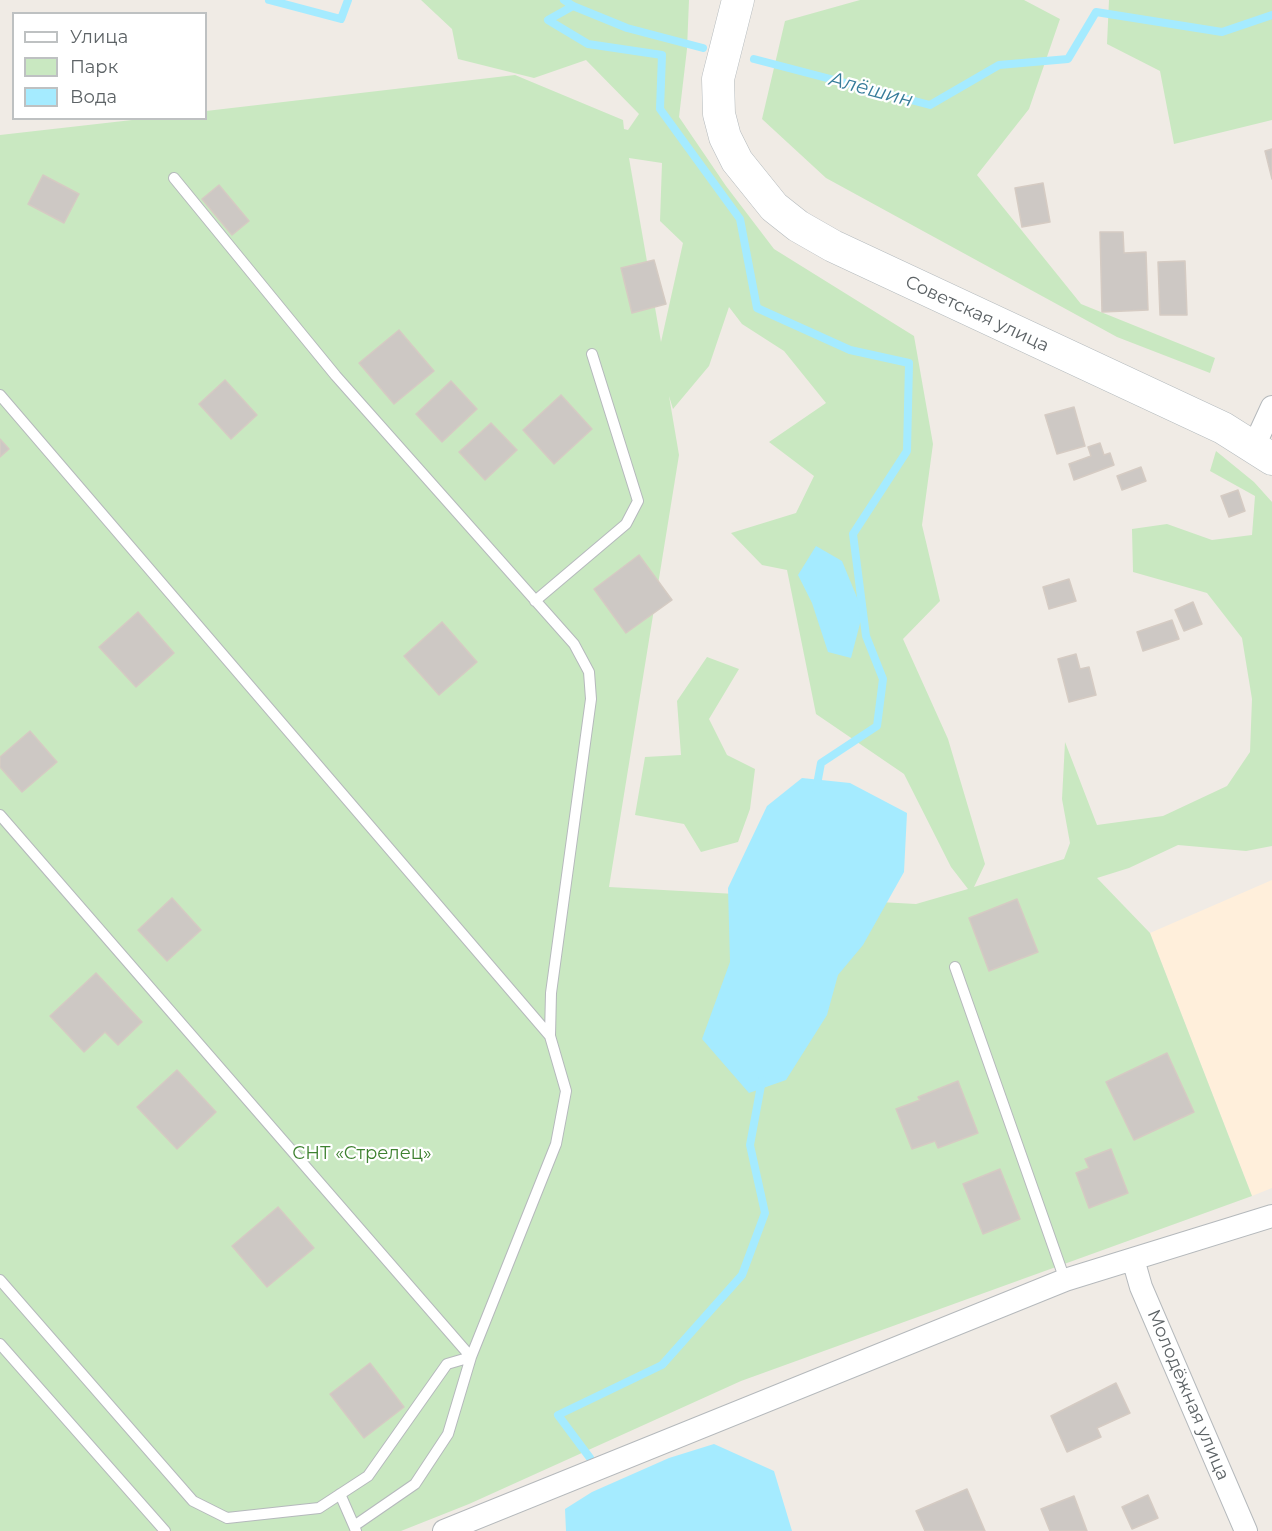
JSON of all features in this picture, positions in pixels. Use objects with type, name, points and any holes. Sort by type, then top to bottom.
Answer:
[{"type":"street","name":"Советская улица","points":[[736,9],[718,79],[717,95],[721,125],[731,150],[743,170],[774,207],[798,226],[844,251],[1223,428],[1263,453]]},
{"type":"street","points":[[1263,453],[1272,407]]},
{"type":"street","points":[[444,1531],[1065,1280],[1272,1215]]},
{"type":"street","name":"Молодёжная улица","points":[[1133,1258],[1141,1287],[1246,1531]]},
{"type":"lane","points":[[174,178],[336,376],[574,644],[589,672],[591,699],[551,993],[550,1036],[566,1091],[556,1144],[471,1357],[448,1434],[415,1484],[355,1528],[340,1494]]},
{"type":"lane","points":[[535,601],[626,524],[638,501],[592,354]]},
{"type":"lane","points":[[0,395],[550,1036]]},
{"type":"lane","points":[[0,815],[471,1357]]},
{"type":"lane","points":[[955,967],[1065,1280]]},
{"type":"lane","points":[[0,1281],[193,1501],[227,1518],[319,1508],[368,1476],[447,1364],[471,1357]]},
{"type":"lane","points":[[0,1344],[165,1531]]},
{"type":"shaded area","points":[[1272,880],[1272,1188],[1252,1196],[1150,933]]},
{"type":"green space","name":"СНТ «Стрелец»","points":[[421,0],[689,0],[687,49],[679,117],[726,186],[774,249],[914,336],[933,444],[922,525],[940,601],[903,639],[948,739],[985,864],[974,887],[1064,859],[1070,843],[1062,799],[1065,742],[1097,825],[1163,816],[1227,786],[1250,752],[1252,699],[1242,638],[1207,593],[1133,572],[1132,529],[1167,524],[1212,540],[1252,535],[1255,496],[1210,471],[1216,451],[1254,482],[1272,502],[1272,846],[1246,851],[1178,845],[1129,868],[1097,878],[1150,933],[1252,1196],[741,1381],[469,1504],[401,1531],[0,1531],[0,135],[132,120],[207,120],[207,111],[515,75],[623,120],[624,129],[628,130],[639,114],[586,60],[534,78],[458,59],[452,29]],"holes":[[[629,158],[662,163],[660,221],[683,243],[661,342]],[[729,307],[742,324],[784,351],[826,403],[769,442],[814,476],[796,513],[731,533],[762,565],[787,570],[816,714],[904,774],[951,867],[968,889],[916,904],[609,887],[679,455],[669,396],[673,409],[709,366]]]},
{"type":"green space","points":[[860,0],[1024,0],[1060,19],[1029,109],[977,175],[1081,304],[1215,358],[1210,373],[1117,337],[826,178],[762,119],[785,21]]},
{"type":"green space","points":[[1109,0],[1272,0],[1272,120],[1174,144],[1160,71],[1107,44]]},
{"type":"green space","points":[[707,657],[739,669],[709,719],[727,755],[755,769],[750,809],[738,842],[701,852],[684,824],[635,815],[645,757],[681,755],[677,701]]},
{"type":"water","points":[[816,546],[842,561],[863,612],[851,658],[828,652],[812,603],[798,575]]},
{"type":"water","points":[[802,778],[850,783],[907,813],[904,872],[863,945],[838,975],[827,1015],[786,1080],[749,1093],[702,1039],[730,962],[728,888],[767,806]]},
{"type":"water","points":[[714,1444],[774,1471],[792,1531],[566,1531],[565,1509],[592,1492],[669,1458]]},
{"type":"building","points":[[1272,149],[1272,179],[1265,151]]},
{"type":"building","points":[[43,175],[79,194],[64,223],[28,204]]},
{"type":"building","points":[[1043,183],[1050,222],[1022,227],[1015,188]]},
{"type":"building","points":[[219,185],[249,221],[232,235],[202,199]]},
{"type":"building","points":[[1100,232],[1123,232],[1124,253],[1146,252],[1148,310],[1102,312]]},
{"type":"building","points":[[654,260],[666,304],[632,313],[621,268]]},
{"type":"building","points":[[1185,261],[1187,315],[1160,315],[1158,262]]},
{"type":"building","points":[[399,330],[434,371],[394,404],[359,363]]},
{"type":"building","points":[[225,380],[257,415],[231,439],[199,404]]},
{"type":"building","points":[[451,381],[477,409],[442,442],[416,414]]},
{"type":"building","points":[[561,395],[592,429],[554,464],[523,430]]},
{"type":"building","points":[[1074,407],[1085,446],[1057,454],[1045,415]]},
{"type":"building","points":[[491,423],[517,450],[485,480],[459,452]]},
{"type":"building","points":[[0,439],[9,449],[0,457]]},
{"type":"building","points":[[1100,443],[1104,455],[1110,453],[1114,465],[1074,480],[1069,464],[1091,456],[1088,447]]},
{"type":"building","points":[[1141,467],[1146,481],[1122,490],[1117,476]]},
{"type":"building","points":[[1238,490],[1245,511],[1229,517],[1221,496]]},
{"type":"building","points":[[639,555],[672,600],[626,633],[594,589]]},
{"type":"building","points":[[1069,579],[1076,601],[1049,609],[1043,587]]},
{"type":"building","points":[[1193,602],[1202,624],[1184,631],[1175,610]]},
{"type":"building","points":[[138,612],[174,653],[136,687],[99,647]]},
{"type":"building","points":[[1172,620],[1179,639],[1143,651],[1137,632]]},
{"type":"building","points":[[442,622],[477,662],[439,695],[404,656]]},
{"type":"building","points":[[1076,654],[1080,669],[1089,667],[1096,695],[1069,702],[1058,659]]},
{"type":"building","points":[[30,731],[57,762],[22,792],[0,767],[0,757]]},
{"type":"building","points":[[172,898],[201,930],[167,961],[138,930]]},
{"type":"building","points":[[1017,899],[1038,952],[989,971],[969,918]]},
{"type":"building","points":[[96,973],[142,1022],[118,1045],[105,1032],[84,1052],[50,1016]]},
{"type":"building","points":[[1167,1053],[1194,1112],[1134,1140],[1106,1082]]},
{"type":"building","points":[[177,1070],[216,1112],[177,1149],[137,1107]]},
{"type":"building","points":[[958,1081],[978,1133],[938,1148],[935,1141],[912,1149],[896,1109],[920,1100],[918,1097]]},
{"type":"building","points":[[1111,1149],[1128,1193],[1089,1208],[1076,1173],[1089,1168],[1085,1159]]},
{"type":"building","points":[[1000,1169],[1020,1219],[983,1234],[963,1184]]},
{"type":"building","points":[[278,1207],[314,1248],[267,1287],[232,1246]]},
{"type":"building","points":[[370,1363],[404,1407],[364,1438],[330,1394]]},
{"type":"building","points":[[1116,1383],[1130,1413],[1097,1428],[1101,1437],[1067,1452],[1051,1416]]},
{"type":"building","points":[[967,1489],[985,1531],[925,1531],[916,1511]]},
{"type":"building","points":[[1148,1495],[1158,1518],[1132,1529],[1122,1507]]},
{"type":"building","points":[[1074,1496],[1087,1531],[1050,1531],[1041,1509]]},
{"type":"waterway","points":[[269,0],[341,19],[348,0]]},
{"type":"waterway","points":[[564,0],[573,6],[627,28],[703,48]]},
{"type":"waterway","points":[[573,6],[548,20],[588,44],[662,55],[660,109],[740,219],[757,308],[850,350],[909,363],[907,451],[853,534],[866,636],[883,679],[877,726],[821,763],[816,790]]},
{"type":"waterway","name":"Алёшин","points":[[754,59],[930,105],[999,65],[1068,59],[1096,12],[1222,32],[1272,15]]},
{"type":"waterway","points":[[590,1458],[558,1415],[662,1365],[742,1275],[765,1213],[750,1145],[762,1080]]}]
